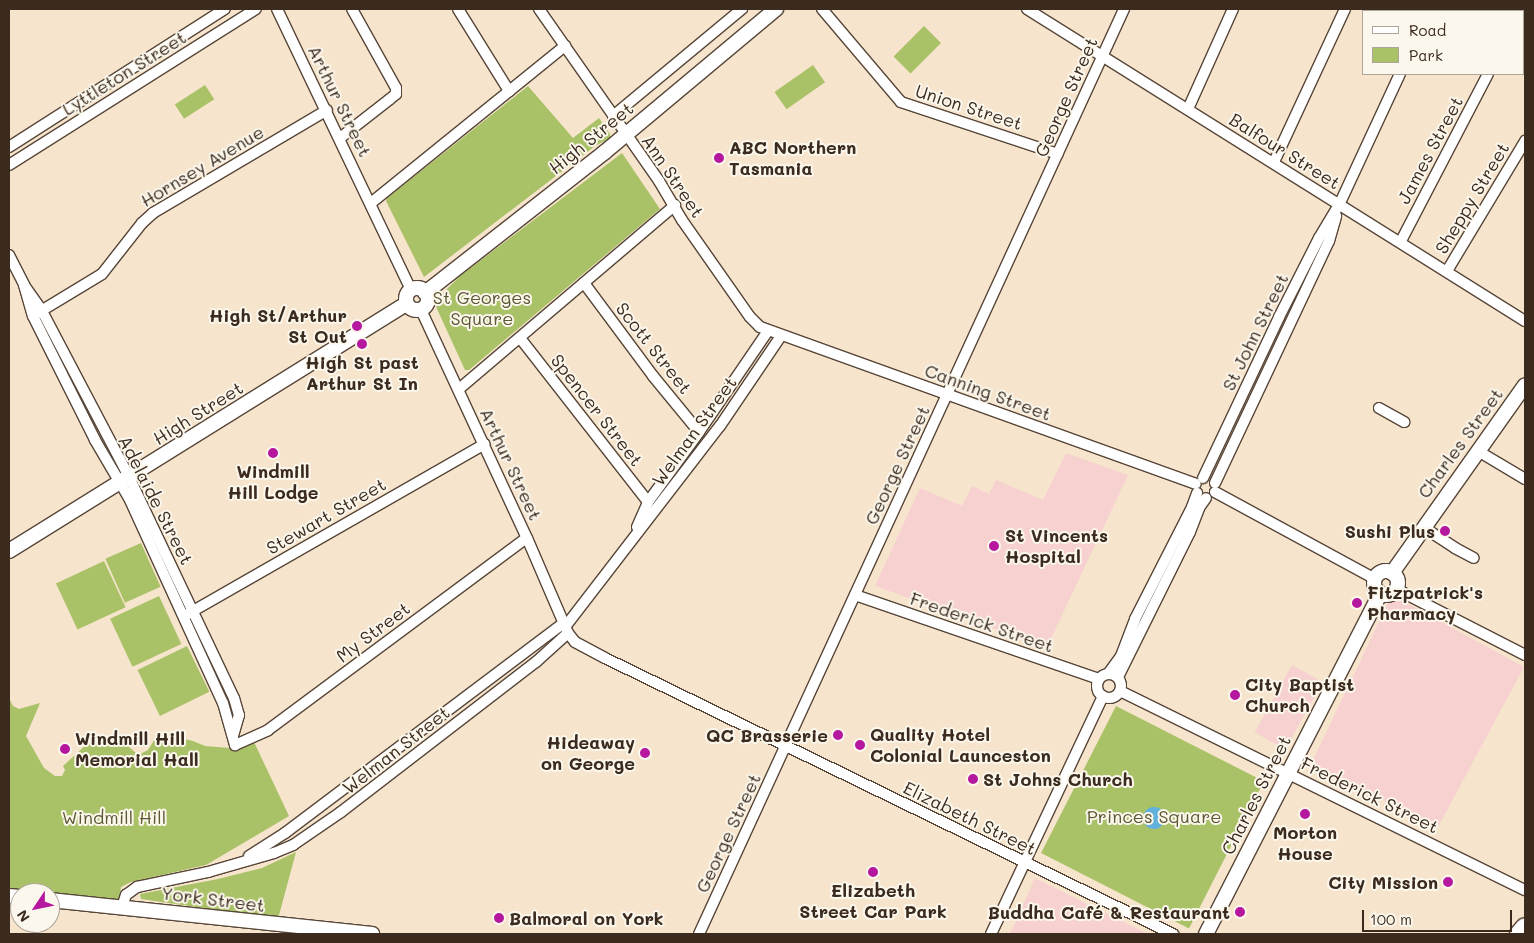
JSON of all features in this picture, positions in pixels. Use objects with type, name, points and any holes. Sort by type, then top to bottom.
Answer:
[{"type":"highway","points":[[1519,934],[1525,927]]},
{"type":"street","name":"Lyttleton Street","points":[[9,147],[225,9]]},
{"type":"street","name":"Lyttleton Street","points":[[9,165],[256,9]]},
{"type":"street","name":"Arthur Street","points":[[277,9],[327,110],[411,290]]},
{"type":"street","points":[[340,138],[396,94],[396,88],[352,9]]},
{"type":"street","points":[[458,9],[509,92]]},
{"type":"street","name":"Ann Street","points":[[539,9],[750,317],[768,331]]},
{"type":"street","name":"High Street","points":[[613,116],[742,9]]},
{"type":"street","name":"High Street","points":[[426,293],[626,135],[776,9]]},
{"type":"street","name":"Union Street","points":[[822,9],[901,102],[1058,154]]},
{"type":"street","name":"Balfour Street","points":[[1028,9],[1401,241],[1525,322]]},
{"type":"street","name":"George Street","points":[[699,934],[1124,9]]},
{"type":"street","points":[[1188,109],[1233,9]]},
{"type":"street","points":[[1274,162],[1345,9]]},
{"type":"street","points":[[371,203],[565,46]]},
{"type":"street","name":"St John Street","points":[[1181,537],[1199,485],[1319,238],[1340,203],[1400,75]]},
{"type":"street","name":"James Street","points":[[1401,241],[1487,75]]},
{"type":"street","name":"Hornsey Avenue","points":[[37,313],[102,274],[142,222],[153,214],[327,110]]},
{"type":"street","name":"Sheppy Street","points":[[1447,271],[1525,141]]},
{"type":"street","name":"St John Street","points":[[1215,487],[1228,454],[1329,241],[1340,203]]},
{"type":"street","points":[[459,388],[675,205]]},
{"type":"street","name":"Adelaide Street","points":[[9,255],[64,366],[75,400],[95,440],[133,495],[188,614],[214,657],[234,698],[239,715],[234,741]]},
{"type":"street","name":"Scott Street","points":[[584,283],[653,376],[699,432]]},
{"type":"street","points":[[417,288],[426,293],[427,302],[421,310],[414,310],[406,304],[405,298],[411,290],[417,288]]},
{"type":"street","name":"High Street","points":[[9,551],[406,304]]},
{"type":"street","name":"Arthur Street","points":[[421,310],[459,388],[566,628]]},
{"type":"street","points":[[1277,323],[1287,328]]},
{"type":"street","name":"Canning Street","points":[[768,331],[1199,485]]},
{"type":"street","name":"Welman Street","points":[[629,541],[648,502],[699,432],[768,331]]},
{"type":"street","name":"Welman Street","points":[[122,907],[126,895],[137,887],[228,866],[284,850],[341,812],[536,662],[566,628],[629,541],[658,509],[720,426],[781,336]]},
{"type":"street","name":"Spencer Street","points":[[520,338],[648,502]]},
{"type":"street","points":[[1258,363],[1268,368]]},
{"type":"street","name":"Adelaide Street","points":[[64,366],[85,395],[124,480]]},
{"type":"street","name":"Charles Street","points":[[1392,573],[1423,527],[1525,387]]},
{"type":"street","points":[[75,400],[85,395]]},
{"type":"street","points":[[1378,408],[1404,422]]},
{"type":"street","points":[[95,440],[105,435]]},
{"type":"street","name":"Stewart Street","points":[[188,614],[484,444]]},
{"type":"street","points":[[1218,449],[1228,454]]},
{"type":"street","points":[[1478,451],[1525,479]]},
{"type":"street","points":[[1215,487],[1212,496],[1206,498],[1199,485],[1210,479],[1215,487],[1375,579]]},
{"type":"street","name":"St John Street","points":[[1108,677],[1140,621],[1181,537],[1206,498]]},
{"type":"street","points":[[1423,527],[1474,558]]},
{"type":"street","name":"My Street","points":[[234,741],[268,730],[527,538]]},
{"type":"street","points":[[1382,572],[1392,573],[1398,582],[1396,590],[1390,594],[1380,594],[1374,586],[1375,579],[1382,572]]},
{"type":"street","points":[[1396,590],[1525,655]]},
{"type":"street","name":"Charles Street","points":[[1206,934],[1380,594]]},
{"type":"street","name":"Frederick Street","points":[[855,595],[1108,677]]},
{"type":"street","name":"Adelaide Street","points":[[188,614],[204,662],[223,703],[234,741]]},
{"type":"street","name":"Welman Street","points":[[228,866],[254,854],[285,833],[566,628]]},
{"type":"street","name":"Elizabeth Street","points":[[566,628],[575,642],[605,658],[1173,934]]},
{"type":"street","points":[[204,662],[214,657]]},
{"type":"street","points":[[1108,677],[1121,684],[1120,691],[1114,696],[1103,696],[1098,690],[1108,677]]},
{"type":"street","points":[[216,688],[226,683]]},
{"type":"street","name":"Frederick Street","points":[[1120,691],[1525,890]]},
{"type":"street","points":[[991,934],[1103,696]]},
{"type":"street","points":[[223,703],[234,698]]},
{"type":"street","name":"York Street","points":[[60,901],[122,907],[268,929],[372,934]]},
{"type":"shaded area","name":"St Vincents Hospital","points":[[1066,453],[1128,475],[1047,647],[875,586],[920,488],[962,506],[972,486],[989,494],[996,480],[1043,500]]},
{"type":"shaded area","points":[[1401,600],[1524,667],[1438,827],[1315,767],[1313,760],[1388,603]]},
{"type":"shaded area","points":[[1292,665],[1323,682],[1285,749],[1255,732]]},
{"type":"shaded area","points":[[1035,878],[1148,934],[1010,934]]},
{"type":"green space","points":[[924,26],[941,43],[911,73],[894,56]]},
{"type":"green space","points":[[813,65],[825,82],[787,109],[774,92]]},
{"type":"green space","points":[[205,85],[214,99],[184,119],[175,105]]},
{"type":"green space","name":"St Georges Square","points":[[528,86],[573,138],[599,118],[610,134],[610,138],[595,146],[424,277],[386,201],[387,198]]},
{"type":"green space","name":"St Georges Square","points":[[622,153],[660,209],[469,370],[465,370],[437,309],[436,304],[442,294],[460,276]]},
{"type":"green space","points":[[141,543],[161,587],[125,603],[105,559]]},
{"type":"green space","points":[[104,561],[126,607],[78,630],[56,583]]},
{"type":"green space","points":[[159,596],[181,644],[132,667],[110,619]]},
{"type":"green space","points":[[187,646],[209,692],[160,716],[138,670]]},
{"type":"green space","name":"Windmill Hill","points":[[9,698],[13,706],[19,709],[40,703],[26,736],[44,768],[55,776],[62,776],[65,770],[63,766],[87,744],[113,742],[128,746],[138,755],[148,750],[156,737],[162,734],[193,741],[205,746],[230,748],[254,742],[289,816],[206,865],[131,882],[121,887],[119,900],[60,895],[60,883],[10,883],[9,890]]},
{"type":"green space","name":"Princes Square","points":[[1116,706],[1264,781],[1189,928],[1041,853]]},
{"type":"green space","points":[[296,852],[278,919],[141,899],[140,894],[218,879],[262,868]]},
{"type":"water","points":[[1154,807],[1162,810],[1165,818],[1162,826],[1154,829],[1146,826],[1143,818],[1146,810]]},
{"type":"place","name":"ABC Northern Tasmania","points":[[719,158]]},
{"type":"place","name":"High St/Arthur St Out","points":[[357,326]]},
{"type":"place","name":"High St past Arthur St In","points":[[362,344]]},
{"type":"place","name":"Windmill Hill Lodge","points":[[273,453]]},
{"type":"place","name":"Sushi Plus","points":[[1445,531]]},
{"type":"place","name":"St Vincents Hospital","points":[[994,546]]},
{"type":"place","name":"Fitzpatrick's Pharmacy","points":[[1357,603]]},
{"type":"place","name":"City Baptist Church","points":[[1235,695]]},
{"type":"place","name":"QC Brasserie","points":[[838,735]]},
{"type":"place","name":"Quality Hotel Colonial Launceston","points":[[860,745]]},
{"type":"place","name":"Windmill Hill Memorial Hall","points":[[65,749]]},
{"type":"place","name":"Hideaway on George","points":[[645,753]]},
{"type":"place","name":"St Johns Church","points":[[973,779]]},
{"type":"place","name":"Morton House","points":[[1305,814]]},
{"type":"place","name":"Elizabeth Street Car Park","points":[[873,872]]},
{"type":"place","name":"City Mission","points":[[1448,882]]},
{"type":"place","name":"Buddha Café & Restaurant","points":[[1240,912]]},
{"type":"place","name":"Balmoral on York","points":[[499,918]]}]
